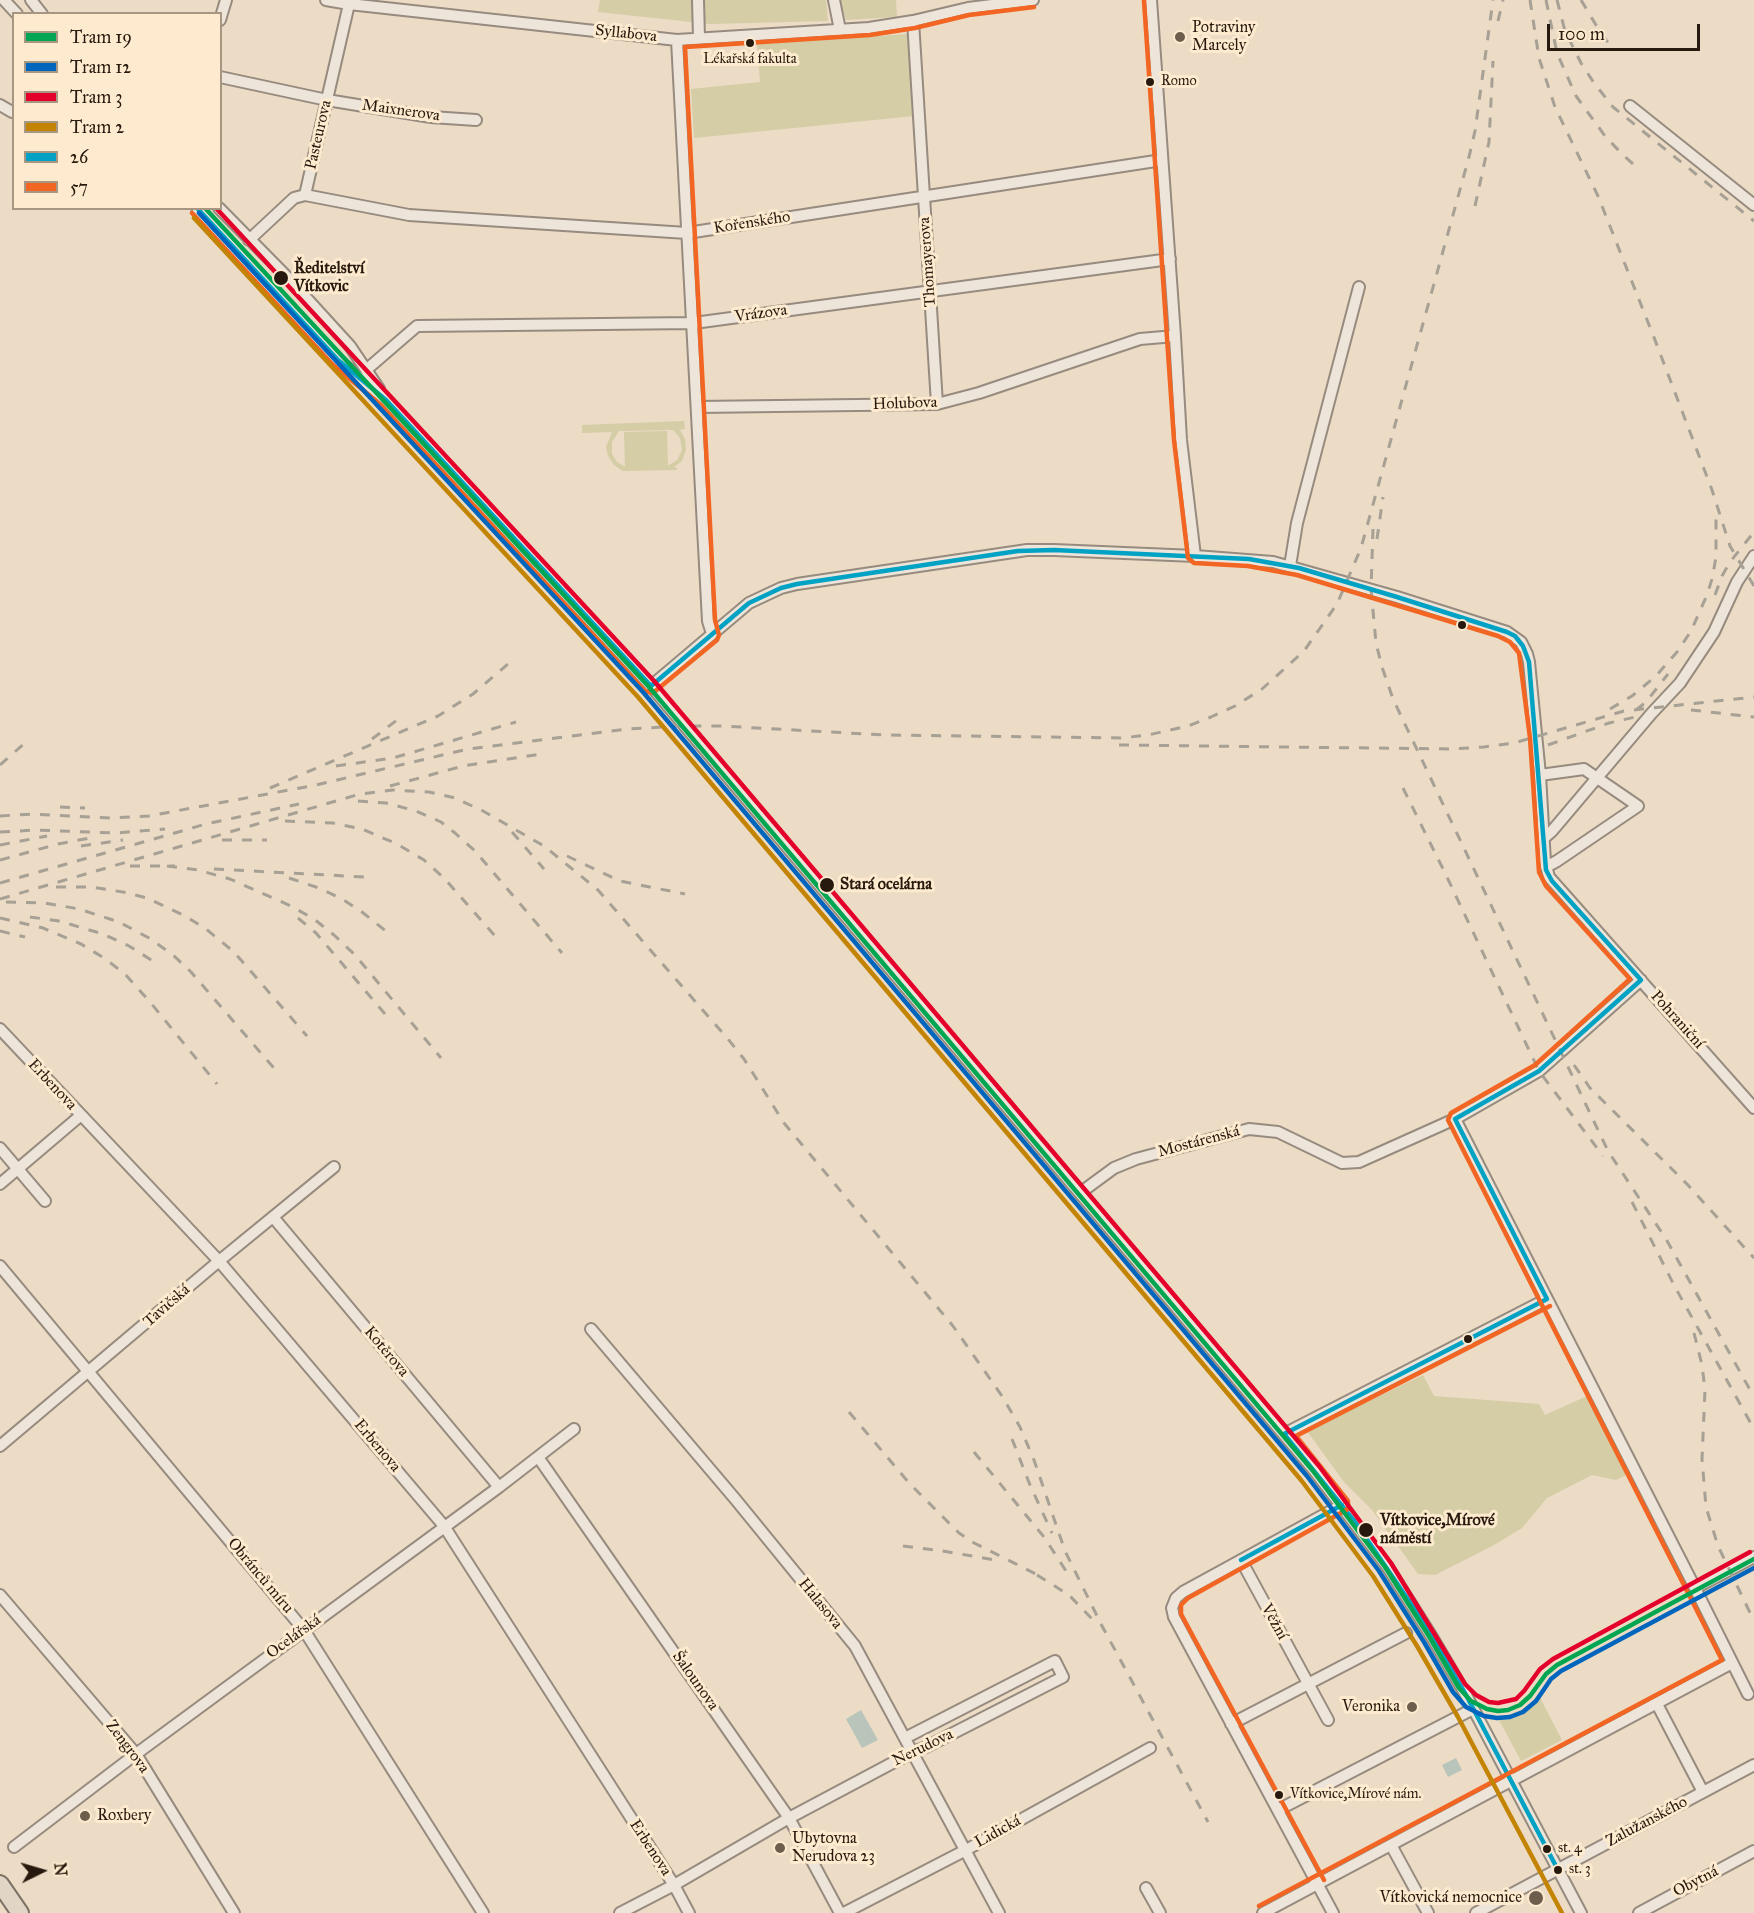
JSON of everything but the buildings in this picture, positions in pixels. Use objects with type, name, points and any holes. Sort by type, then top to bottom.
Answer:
[{"type":"main road","points":[[0,1884],[20,1913]]},
{"type":"street","points":[[4,0],[15,12]]},
{"type":"street","points":[[31,0],[40,12]]},
{"type":"street","name":"Syllabova","points":[[326,0],[677,40],[879,27],[913,21],[953,5],[1033,0]]},
{"type":"street","points":[[698,0],[699,38]]},
{"type":"street","points":[[834,0],[840,30]]},
{"type":"street","points":[[1151,0],[1183,458],[1195,556]]},
{"type":"street","name":"Pasteurova","points":[[305,195],[349,4]]},
{"type":"street","name":"Thomayerova","points":[[913,21],[937,404]]},
{"type":"street","points":[[677,40],[694,323],[708,621],[712,634]]},
{"type":"street","name":"Maixnerova","points":[[222,77],[327,100],[431,117],[476,120]]},
{"type":"street","points":[[1630,106],[1754,205]]},
{"type":"street","name":"Kořenského","points":[[305,195],[409,215],[687,232],[1162,160]]},
{"type":"street","points":[[249,240],[294,198],[305,195]]},
{"type":"street","points":[[199,210],[338,360],[386,399]]},
{"type":"street","points":[[221,210],[289,279],[350,346],[386,399],[651,686],[1342,1505],[1406,1594],[1432,1637],[1473,1709],[1581,1913]]},
{"type":"street","name":"Vrázova","points":[[366,370],[417,326],[694,323],[1170,259]]},
{"type":"street","points":[[1290,566],[1297,523],[1359,287]]},
{"type":"street","name":"Holubova","points":[[697,408],[937,404],[979,393],[1140,339],[1175,336]]},
{"type":"street","name":"Pohraniční","points":[[651,686],[758,598],[781,588],[1027,550],[1249,559],[1290,566],[1501,630],[1515,636],[1528,657],[1537,737],[1546,867],[1552,880],[1754,1108]]},
{"type":"street","points":[[1543,839],[1651,714],[1680,684],[1714,632],[1737,582],[1754,556]]},
{"type":"street","points":[[1540,775],[1584,770],[1598,777],[1638,806],[1546,867]]},
{"type":"street","name":"Mostárenská","points":[[1080,1193],[1114,1168],[1136,1159],[1249,1129],[1278,1132],[1342,1163],[1359,1162],[1455,1119],[1539,1071],[1641,980]]},
{"type":"street","name":"Erbenova","points":[[0,1029],[219,1261],[444,1526],[674,1885],[689,1913]]},
{"type":"street","points":[[0,1184],[80,1116]]},
{"type":"street","points":[[1455,1119],[1748,1694]]},
{"type":"street","points":[[0,1148],[45,1201]]},
{"type":"street","name":"Tavičská","points":[[0,1446],[334,1167]]},
{"type":"street","name":"Kotěrova","points":[[273,1217],[499,1487]]},
{"type":"street","name":"Obránců míru","points":[[0,1266],[304,1630],[483,1913]]},
{"type":"street","points":[[1284,1434],[1547,1299]]},
{"type":"street","name":"Halasova","points":[[591,1329],[736,1500],[855,1646],[999,1913]]},
{"type":"street","name":"Ocelářská","points":[[14,1847],[574,1429]]},
{"type":"street","name":"Šalounova","points":[[538,1457],[789,1818],[842,1913]]},
{"type":"street","points":[[1333,1913],[1174,1617],[1172,1608],[1179,1595],[1342,1505]]},
{"type":"street","points":[[1695,1588],[1754,1557]]},
{"type":"street","name":"Věžní","points":[[1241,1560],[1328,1720]]},
{"type":"street","name":"Zengrova","points":[[0,1595],[136,1754],[234,1913]]},
{"type":"street","points":[[1231,1724],[1406,1633]]},
{"type":"street","name":"Nerudova","points":[[620,1913],[674,1885],[789,1818],[913,1752],[1063,1677],[1055,1661],[905,1738]]},
{"type":"street","points":[[1263,1913],[1732,1664]]},
{"type":"street","points":[[1656,1704],[1703,1792]]},
{"type":"street","points":[[1278,1810],[1473,1709]]},
{"type":"street","name":"Lidická","points":[[842,1913],[966,1850],[1150,1748]]},
{"type":"street","name":"Zalužanského","points":[[1476,1913],[1754,1764]]},
{"type":"street","points":[[1391,1845],[1428,1913]]},
{"type":"street","name":"Obytná","points":[[1639,1913],[1754,1851]]},
{"type":"street","points":[[1146,1888],[1160,1913]]},
{"type":"shaded area","points":[[600,0],[826,0],[828,21],[710,24],[598,12]]},
{"type":"shaded area","points":[[840,0],[896,0],[897,17],[846,20]]},
{"type":"shaded area","points":[[907,34],[914,116],[694,138],[691,89],[760,82],[757,44]]},
{"type":"shaded area","points":[[684,421],[685,429],[680,430],[685,439],[686,450],[682,461],[674,467],[677,470],[623,471],[614,465],[608,456],[606,447],[612,432],[582,433],[582,425]],"holes":[[[673,430],[680,438],[682,450],[677,460],[669,465],[625,467],[617,462],[612,454],[612,442],[619,431]]]},
{"type":"shaded area","points":[[667,431],[668,465],[625,467],[624,432]]},
{"type":"shaded area","points":[[1423,1375],[1434,1396],[1539,1404],[1545,1415],[1587,1396],[1628,1474],[1616,1480],[1592,1475],[1547,1498],[1522,1528],[1494,1545],[1435,1575],[1418,1574],[1372,1510],[1344,1482],[1307,1431]]},
{"type":"shaded area","points":[[1538,1694],[1562,1740],[1521,1761],[1497,1716],[1521,1710]]},
{"type":"shaded area","points":[[861,1710],[878,1740],[862,1748],[846,1719]]},
{"type":"shaded area","points":[[1456,1758],[1462,1770],[1448,1777],[1442,1765]]},
{"type":"railway","points":[[0,816],[32,814],[112,818],[149,816],[316,785],[468,749],[627,729],[721,726],[885,735],[1121,738],[1148,735],[1188,726],[1235,706],[1262,689],[1304,651],[1337,604],[1361,548],[1469,157],[1475,131],[1493,0]]},
{"type":"railway","points":[[1498,21],[1503,0]]},
{"type":"railway","points":[[1530,0],[1539,58],[1555,107],[1598,196],[1712,490],[1730,546],[1754,586]]},
{"type":"railway","points":[[1546,0],[1557,53],[1576,96],[1605,136],[1640,170]]},
{"type":"railway","points":[[1557,0],[1565,31],[1581,63],[1613,107],[1754,221]]},
{"type":"railway","points":[[1581,0],[1611,46]]},
{"type":"railway","points":[[1475,206],[1489,142],[1493,61]]},
{"type":"railway","points":[[1377,539],[1383,497]]},
{"type":"railway","points":[[1610,709],[1632,696],[1656,676],[1677,652],[1691,631],[1712,579],[1716,557],[1716,519]]},
{"type":"railway","points":[[1373,529],[1371,589],[1376,643],[1393,699],[1608,1151],[1666,1239],[1754,1397]]},
{"type":"railway","points":[[1715,595],[1730,562],[1754,532]]},
{"type":"railway","points":[[270,788],[438,716],[473,694],[508,664]]},
{"type":"railway","points":[[1636,710],[1646,702],[1668,674]]},
{"type":"railway","points":[[1119,745],[1453,749],[1484,747],[1514,743],[1624,711],[1754,697]]},
{"type":"railway","points":[[1691,710],[1754,717]]},
{"type":"railway","points":[[372,739],[401,717]]},
{"type":"railway","points":[[1548,745],[1609,723],[1635,717]]},
{"type":"railway","points":[[336,766],[393,758],[516,722]]},
{"type":"railway","points":[[0,765],[26,742]]},
{"type":"railway","points":[[390,786],[463,766],[541,754]]},
{"type":"railway","points":[[1403,788],[1539,1071],[1603,1156]]},
{"type":"railway","points":[[0,899],[360,794],[393,790],[429,792],[455,798],[483,811],[544,846],[598,890],[728,1039],[744,1059],[784,1123],[953,1326],[1002,1396],[1020,1427],[1034,1460],[1065,1551],[1104,1630]]},
{"type":"railway","points":[[358,801],[386,803],[416,811],[441,822],[475,851],[562,953]]},
{"type":"railway","points":[[0,883],[206,824],[299,804]]},
{"type":"railway","points":[[60,807],[85,808]]},
{"type":"railway","points":[[285,821],[333,823],[362,829],[397,844],[424,860],[444,878],[496,937]]},
{"type":"railway","points":[[0,832],[36,830],[116,833],[165,829]]},
{"type":"railway","points":[[512,832],[544,869]]},
{"type":"railway","points":[[0,845],[47,836]]},
{"type":"railway","points":[[0,860],[90,838]]},
{"type":"railway","points":[[81,846],[123,840]]},
{"type":"railway","points":[[222,840],[267,840]]},
{"type":"railway","points":[[567,856],[620,881],[685,894]]},
{"type":"railway","points":[[130,866],[175,866]]},
{"type":"railway","points":[[167,866],[198,870],[230,879],[291,906],[314,919],[355,955],[441,1058]]},
{"type":"railway","points":[[214,869],[365,877]]},
{"type":"railway","points":[[289,878],[342,899],[387,932]]},
{"type":"railway","points":[[56,887],[91,887],[123,892],[147,898],[185,916],[206,929],[234,952],[307,1036]]},
{"type":"railway","points":[[6,902],[45,903],[79,909],[119,922],[149,938],[173,955],[191,972],[279,1074]]},
{"type":"railway","points":[[30,917],[59,921],[103,934],[129,946],[156,963]]},
{"type":"railway","points":[[0,918],[43,928],[81,944],[125,974],[217,1084]]},
{"type":"railway","points":[[298,918],[316,933],[385,1014]]},
{"type":"railway","points":[[0,931],[25,937]]},
{"type":"railway","points":[[1574,1065],[1590,1088],[1687,1184],[1754,1258]]},
{"type":"railway","points":[[1632,1202],[1675,1287],[1754,1429]]},
{"type":"railway","points":[[1694,1333],[1705,1390],[1702,1459],[1706,1507],[1718,1546],[1754,1621]]},
{"type":"railway","points":[[849,1412],[910,1484],[959,1533],[974,1543],[1044,1578]]},
{"type":"railway","points":[[1012,1439],[1052,1533]]},
{"type":"railway","points":[[974,1452],[1044,1537],[1070,1577]]},
{"type":"railway","points":[[903,1546],[995,1560]]},
{"type":"railway","points":[[1037,1575],[1069,1595],[1093,1620]]},
{"type":"railway","points":[[1101,1624],[1208,1822]]},
{"type":"tram line","name":"19","points":[[207,210],[649,687],[1313,1471],[1385,1567],[1459,1688],[1471,1701],[1487,1709],[1498,1711],[1520,1705],[1530,1696],[1546,1674],[1557,1665],[1754,1559]]},
{"type":"tram line","name":"3","points":[[218,210],[655,682],[1319,1466],[1391,1563],[1465,1684],[1476,1695],[1489,1702],[1498,1703],[1516,1699],[1540,1669],[1553,1659],[1750,1552]]},
{"type":"tram line","name":"12","points":[[199,213],[643,692],[1307,1476],[1379,1571],[1453,1692],[1466,1707],[1484,1716],[1497,1718],[1510,1717],[1523,1712],[1536,1701],[1551,1679],[1561,1671],[1754,1568]]},
{"type":"tram line","name":"2","points":[[194,218],[638,697],[1301,1480],[1373,1576],[1417,1646],[1458,1717],[1562,1913]]},
{"type":"transit line","name":"57","points":[[1144,1],[1174,440],[1188,558],[1194,563],[1248,566],[1297,575],[1498,636],[1510,642],[1519,653],[1530,738],[1539,872],[1546,886],[1630,979],[1535,1065],[1451,1113],[1448,1120],[1722,1660],[1259,1906]]},
{"type":"transit line","name":"57","points":[[192,213],[333,365],[381,405],[645,691],[653,693],[717,640],[719,635],[715,620],[685,47],[870,35],[915,28],[969,15],[1034,7]]},
{"type":"transit line","name":"26","points":[[199,210],[338,360],[386,400],[651,686]]},
{"type":"transit line","name":"26","points":[[651,686],[749,603],[781,588],[1018,551],[1054,550],[1249,559],[1299,568],[1397,597],[1507,632],[1515,636],[1523,646],[1529,662],[1546,870],[1552,881],[1641,980]]},
{"type":"transit line","name":"26","points":[[1547,1299],[1455,1119],[1539,1071],[1641,980]]},
{"type":"transit line","name":"26","points":[[1284,1434],[1547,1299]]},
{"type":"transit line","name":"57","points":[[1324,1880],[1181,1614],[1181,1605],[1188,1598],[1348,1509],[1348,1501],[1296,1436],[1550,1306]]},
{"type":"transit line","name":"26","points":[[1284,1434],[1355,1522],[1420,1617],[1466,1695],[1558,1870]]},
{"type":"transit line","name":"26","points":[[1241,1560],[1342,1505]]},
{"type":"place","name":"Potraviny Marcely","points":[[1180,37]]},
{"type":"place","name":"Lékařská fakulta","points":[[750,43]]},
{"type":"place","name":"Romo","points":[[1150,82]]},
{"type":"place","name":"Ředitelství Vítkovic","points":[[281,278]]},
{"type":"place","name":"Stará ocelárna","points":[[827,885]]},
{"type":"place","name":"Vítkovice,Mírové náměstí","points":[[1366,1530]]},
{"type":"place","name":"Veronika","points":[[1412,1707]]},
{"type":"place","name":"Vítkovice,Mírové nám.","points":[[1279,1795]]},
{"type":"place","name":"Roxbery","points":[[85,1816]]},
{"type":"place","name":"Ubytovna Nerudova 23","points":[[780,1848]]},
{"type":"place","name":"st. 4","points":[[1547,1849]]},
{"type":"place","name":"st. 3","points":[[1558,1870]]},
{"type":"place","name":"Vítkovická nemocnice","points":[[1536,1898]]}]
